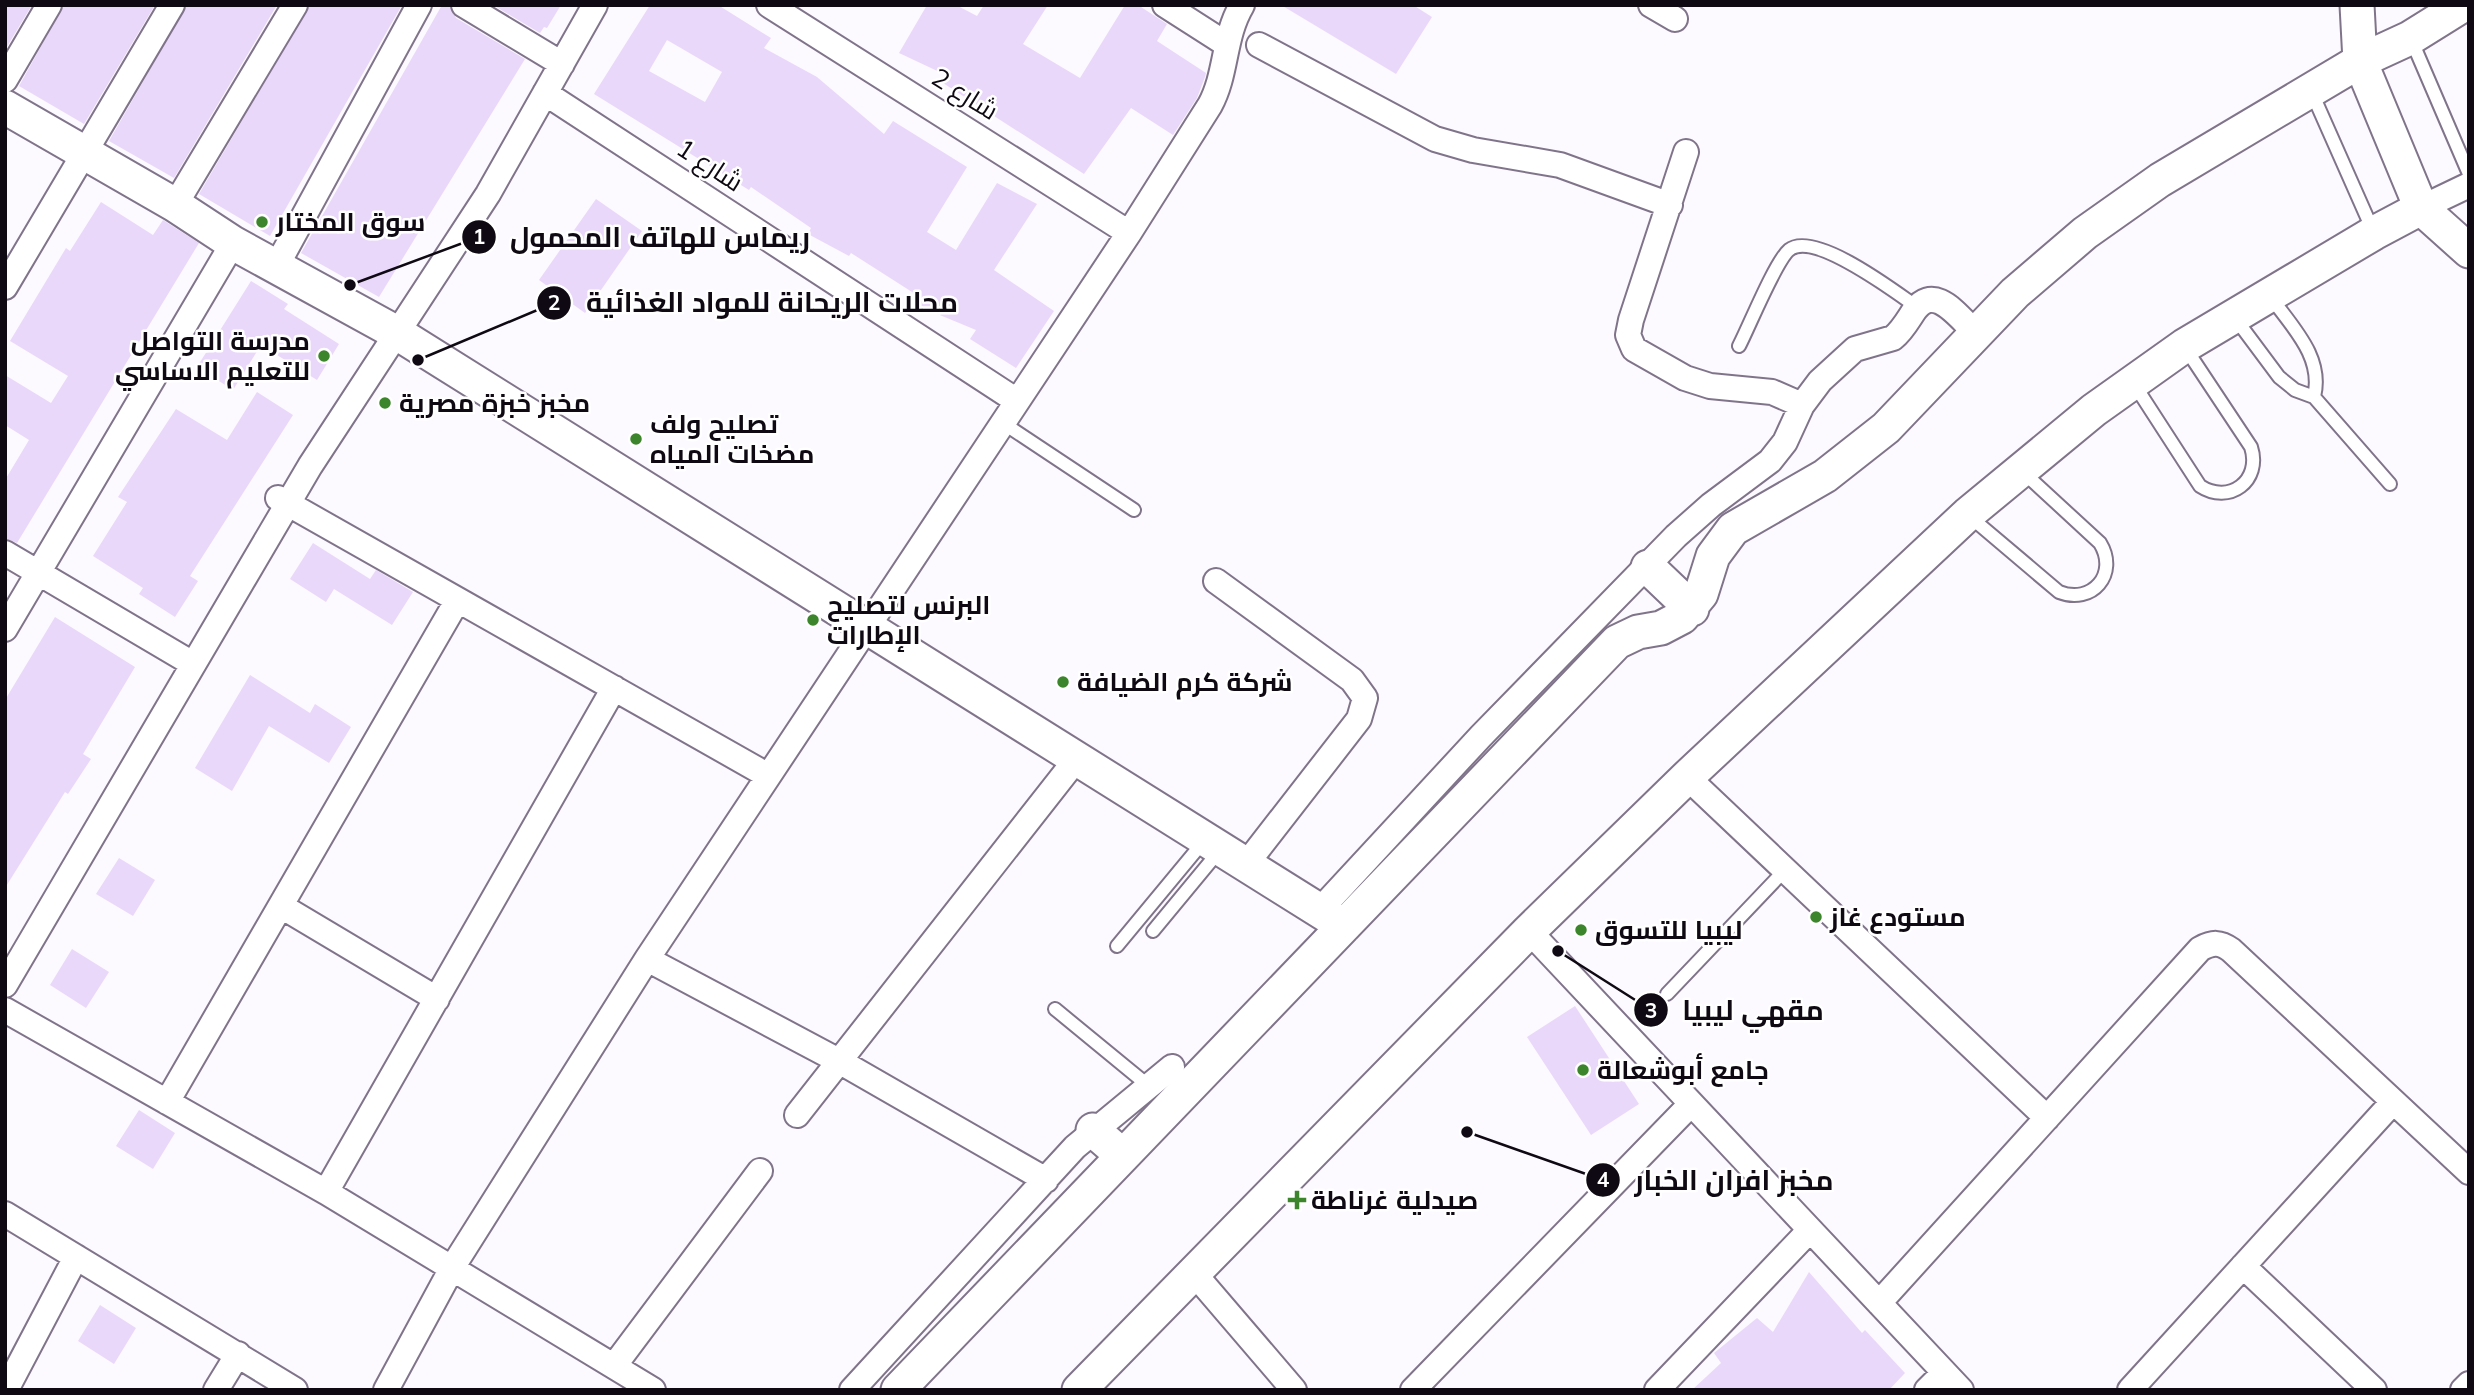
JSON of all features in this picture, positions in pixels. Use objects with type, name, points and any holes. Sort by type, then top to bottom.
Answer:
[{"type":"street","points":[[5,80],[49,5]]},
{"type":"street","points":[[5,287],[172,5]]},
{"type":"street","points":[[175,205],[295,5]]},
{"type":"street","points":[[276,267],[419,5]]},
{"type":"street","points":[[464,5],[555,60]]},
{"type":"street","points":[[392,330],[481,205],[545,93],[555,60],[578,5]]},
{"type":"street","points":[[5,964],[283,501],[392,330],[555,60],[595,5]]},
{"type":"street","name":"شارع 2","points":[[769,5],[1129,233]]},
{"type":"street","points":[[1165,5],[1226,44]]},
{"type":"street","points":[[386,1390],[453,1268],[647,960],[767,775],[1129,233],[1216,94],[1226,44],[1242,5]]},
{"type":"street","points":[[1651,5],[1675,19]]},
{"type":"street","points":[[2357,5],[2360,61],[2421,208],[2469,251]]},
{"type":"street","points":[[1331,918],[1617,642],[1638,632],[1672,624],[1692,609],[1705,586],[1713,556],[1733,529],[1789,499],[1859,450],[1911,404],[1976,333],[2049,262],[2122,205],[2310,90],[2360,61],[2410,38],[2463,5]]},
{"type":"street","points":[[1259,45],[1435,139],[1474,150],[1560,165],[1670,205]]},
{"type":"street","name":"شارع 1","points":[[545,93],[1017,401]]},
{"type":"street","points":[[5,107],[175,205],[233,243],[392,330],[1225,849],[1331,918]]},
{"type":"street","points":[[1686,152],[1628,327],[1634,349],[1697,383],[1756,388],[1802,405]]},
{"type":"street","points":[[1079,1390],[1192,1271],[1529,931],[1687,777],[1968,514],[2020,469],[2132,382],[2184,346],[2374,233],[2469,185]]},
{"type":"street","points":[[5,629],[233,243]]},
{"type":"street","points":[[898,1390],[1123,1156],[1331,918],[1490,727],[1692,520],[1770,461],[1785,442],[1802,405],[1820,381],[1863,344],[1893,338],[1925,299],[1940,300],[1976,333]]},
{"type":"street","points":[[283,501],[767,775]]},
{"type":"street","points":[[5,553],[187,660]]},
{"type":"street","points":[[1648,566],[1692,609]]},
{"type":"street","points":[[1216,581],[1352,680],[1365,698],[1359,719],[1225,849]]},
{"type":"street","points":[[167,1102],[457,601]]},
{"type":"street","points":[[5,985],[187,660]]},
{"type":"street","points":[[326,1192],[614,688]]},
{"type":"street","points":[[797,1115],[1077,757]]},
{"type":"street","points":[[1687,777],[2047,1118]]},
{"type":"street","points":[[281,906],[437,999]]},
{"type":"street","points":[[1529,931],[1879,1303],[1944,1384]]},
{"type":"street","points":[[1879,1303],[2200,948],[2210,943],[2221,944],[2231,950],[2469,1172]]},
{"type":"street","points":[[647,960],[839,1061],[1046,1180]]},
{"type":"street","points":[[5,1010],[326,1192],[653,1390]]},
{"type":"street","points":[[852,1390],[1093,1130],[1172,1067]]},
{"type":"street","points":[[2142,1386],[2244,1266],[2393,1102]]},
{"type":"street","points":[[1413,1390],[1691,1104]]},
{"type":"street","points":[[1093,1130],[1123,1156]]},
{"type":"street","points":[[614,1366],[760,1171]]},
{"type":"street","points":[[5,1214],[295,1390]]},
{"type":"street","points":[[1657,1390],[1810,1230]]},
{"type":"street","points":[[6,1390],[76,1256]]},
{"type":"street","points":[[2244,1266],[2374,1390]]},
{"type":"street","points":[[1192,1271],[1294,1390]]},
{"type":"street","points":[[216,1390],[238,1354]]},
{"type":"street","points":[[2463,1390],[2469,1384]]},
{"type":"lane","points":[[2410,38],[2469,174]]},
{"type":"lane","points":[[2310,90],[2374,233]]},
{"type":"lane","points":[[1739,346],[1782,257],[1798,246],[1811,246],[1840,259],[1917,307]]},
{"type":"lane","points":[[2269,295],[2315,363],[2317,386],[2314,397]]},
{"type":"lane","points":[[2234,317],[2278,377],[2295,390],[2314,397],[2390,484]]},
{"type":"lane","points":[[2132,382],[2200,486],[2208,491],[2226,494],[2243,486],[2254,464],[2251,447],[2184,346]]},
{"type":"lane","points":[[1003,423],[1134,510]]},
{"type":"lane","points":[[1968,514],[2059,592],[2078,596],[2096,588],[2106,571],[2107,561],[2100,543],[2020,469]]},
{"type":"lane","points":[[1153,930],[1225,849]]},
{"type":"lane","points":[[1117,946],[1225,849]]},
{"type":"lane","points":[[1667,994],[1786,869]]},
{"type":"lane","points":[[1055,1009],[1150,1087]]},
{"type":"building","points":[[5,5],[32,5],[5,50]]},
{"type":"building","points":[[64,5],[155,5],[84,124],[19,86]]},
{"type":"building","points":[[187,5],[277,5],[174,178],[109,141]]},
{"type":"building","points":[[310,5],[402,5],[270,236],[199,194]]},
{"type":"building","points":[[442,5],[449,5],[456,18],[525,59],[379,297],[301,253]]},
{"type":"building","points":[[493,5],[561,5],[547,28],[544,27],[540,33]]},
{"type":"building","points":[[650,5],[718,5],[771,38],[764,48],[817,77],[884,134],[893,121],[967,167],[927,232],[956,250],[997,183],[1037,204],[994,270],[1054,311],[1016,368],[970,339],[976,330],[918,306],[923,299],[851,253],[849,256],[808,234],[811,228],[751,187],[749,190],[594,94]],"holes":[[[667,40],[722,72],[705,102],[649,71]]]},
{"type":"building","points":[[927,5],[956,5],[977,16],[984,5],[1048,5],[1023,44],[1080,78],[1125,5],[1138,5],[1167,24],[1157,41],[1206,73],[1205,77],[1197,98],[1173,135],[1131,108],[1084,174],[943,83],[948,76],[899,53]]},
{"type":"building","points":[[1281,5],[1413,5],[1432,17],[1396,74]]},
{"type":"building","points":[[596,199],[642,231],[585,313],[539,280]]},
{"type":"building","points":[[101,202],[153,235],[163,220],[199,243],[17,543],[5,538],[5,480],[29,440],[5,425],[5,375],[51,403],[68,376],[10,341],[66,248],[70,251]]},
{"type":"building","points":[[251,281],[288,304],[284,309],[339,344],[317,380],[261,345],[233,390],[197,367]]},
{"type":"building","points":[[257,392],[293,415],[190,576],[198,581],[175,617],[139,594],[143,588],[93,556],[127,502],[118,497],[176,409],[227,440]]},
{"type":"building","points":[[313,543],[370,579],[376,570],[413,592],[392,625],[334,589],[326,602],[290,579]]},
{"type":"building","points":[[55,617],[135,667],[83,754],[91,759],[68,794],[65,792],[5,888],[5,700]]},
{"type":"building","points":[[250,675],[310,713],[315,704],[351,727],[329,763],[269,726],[232,791],[195,768]]},
{"type":"building","points":[[119,858],[155,880],[133,916],[96,894]]},
{"type":"building","points":[[72,949],[109,972],[86,1008],[50,985]]},
{"type":"building","name":"جامع أبوشعالة","points":[[1575,1006],[1639,1104],[1591,1135],[1527,1037]]},
{"type":"building","points":[[139,1110],[175,1133],[153,1169],[116,1146]]},
{"type":"building","points":[[1809,1272],[1862,1333],[1865,1330],[1905,1373],[1889,1390],[1692,1390],[1721,1363],[1714,1353],[1757,1318],[1773,1332]]},
{"type":"building","points":[[100,1305],[136,1328],[114,1364],[78,1341]]},
{"type":"place","name":"سوق المختار","points":[[262,222]]},
{"type":"place","name":"ريماس للهاتف المحمول","points":[[350,285]]},
{"type":"place","name":"مدرسة التواصل للتعليم الاساسي","points":[[324,356]]},
{"type":"place","name":"محلات الريحانة للمواد الغذائية","points":[[418,360]]},
{"type":"place","name":"مخبز خبزة مصرية","points":[[385,403]]},
{"type":"place","name":"تصليح ولف مضخات المياه","points":[[636,439]]},
{"type":"place","name":"البرنس لتصليح الإطارات","points":[[813,620]]},
{"type":"place","name":"شركة كرم الضيافة","points":[[1063,682]]},
{"type":"place","name":"مستودع غاز","points":[[1816,917]]},
{"type":"place","name":"ليبيا للتسوق","points":[[1581,930]]},
{"type":"place","name":"مقهي ليبيا","points":[[1558,951]]},
{"type":"place","name":"جامع أبوشعالة","points":[[1583,1070]]},
{"type":"place","name":"مخبز افران الخبار","points":[[1467,1132]]},
{"type":"place","name":"صيدلية غرناطة","points":[[1297,1200]]}]
